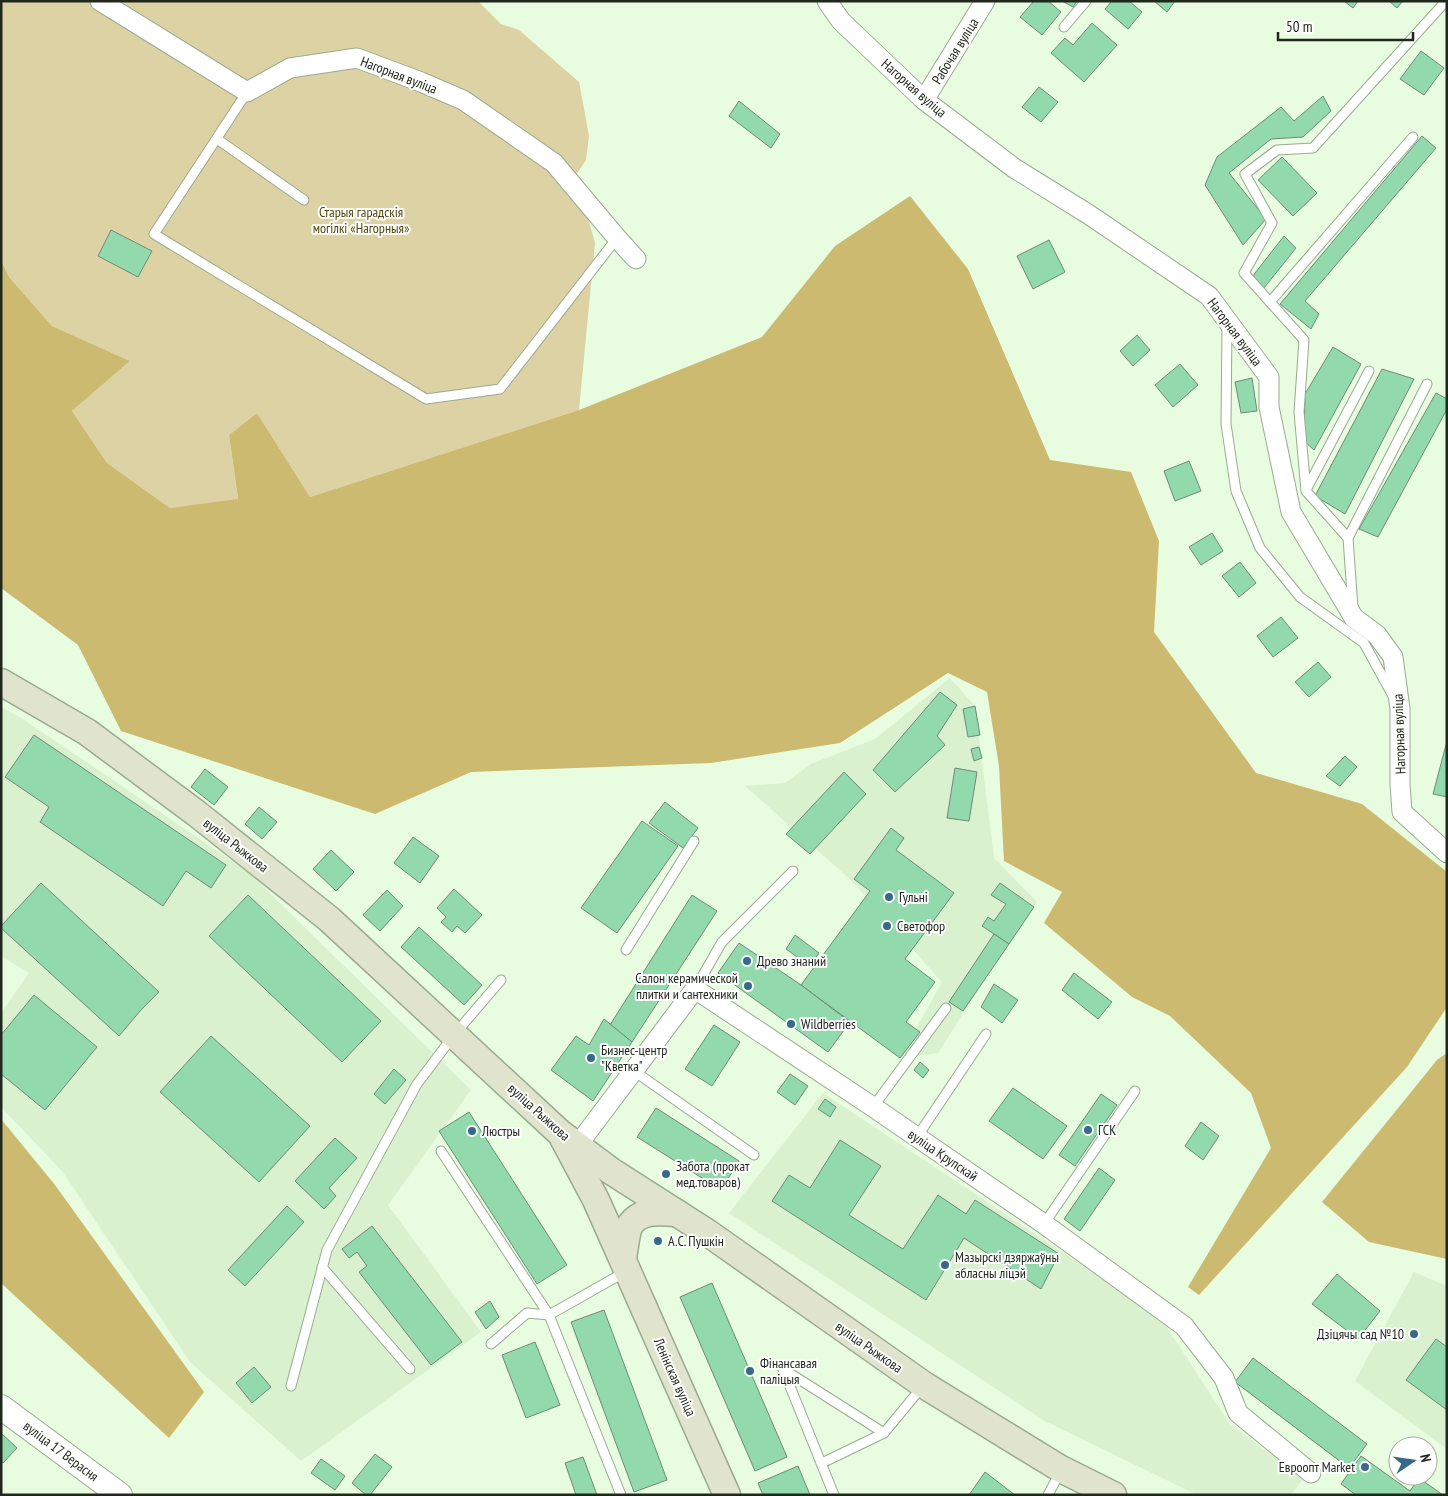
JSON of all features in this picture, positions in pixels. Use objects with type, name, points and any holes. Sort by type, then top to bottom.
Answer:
[{"type":"main road","name":"вуліца Рыжкова","points":[[1,682],[87,732],[196,813],[330,919],[569,1140],[611,1170],[708,1233],[924,1385],[1061,1470],[1113,1495]]},
{"type":"main road","name":"Ленінская вуліца","points":[[569,1140],[723,1492]]},
{"type":"main road","points":[[625,1265],[630,1225],[642,1214],[654,1211],[677,1213]]},
{"type":"street","points":[[100,1],[247,92]]},
{"type":"street","name":"Нагорная вуліца","points":[[827,1],[840,21],[924,100],[1014,168],[1088,214],[1209,296],[1269,376],[1269,406],[1291,512],[1354,618],[1377,635],[1393,657],[1400,709],[1402,812],[1447,853]]},
{"type":"street","name":"Рабочая вуліца","points":[[924,100],[985,1]]},
{"type":"street","name":"Нагорная вуліца","points":[[247,92],[290,68],[357,58],[463,100],[554,163],[636,259]]},
{"type":"street","points":[[569,1140],[634,1071],[695,989]]},
{"type":"street","name":"вуліца Крупскай","points":[[695,989],[873,1107],[1044,1224],[1184,1326],[1224,1378],[1238,1413],[1311,1473]]},
{"type":"street","name":"вуліца 17 Верасня","points":[[1,1406],[120,1495]]},
{"type":"lane","points":[[1064,27],[1086,1]]},
{"type":"lane","points":[[1348,538],[1306,490],[1299,412],[1304,340],[1244,273],[1272,223],[1244,174],[1277,150],[1313,148],[1446,1]]},
{"type":"lane","points":[[247,92],[154,234],[426,399],[500,389],[617,238]]},
{"type":"lane","points":[[1270,302],[1413,137]]},
{"type":"lane","points":[[217,139],[304,200]]},
{"type":"lane","points":[[1227,321],[1226,424],[1236,491],[1260,548],[1300,597],[1364,643],[1400,709]]},
{"type":"lane","points":[[1306,490],[1368,371]]},
{"type":"lane","points":[[1354,618],[1348,538],[1427,384]]},
{"type":"lane","points":[[626,950],[694,841]]},
{"type":"lane","points":[[695,989],[722,942],[793,871]]},
{"type":"lane","points":[[291,1386],[327,1250],[417,1084],[454,1035],[501,980]]},
{"type":"lane","points":[[873,1107],[946,1008]]},
{"type":"lane","points":[[917,1137],[986,1034]]},
{"type":"lane","points":[[634,1071],[754,1155]]},
{"type":"lane","points":[[1044,1224],[1135,1091]]},
{"type":"lane","points":[[441,1152],[548,1314],[621,1495]]},
{"type":"lane","points":[[491,1344],[527,1313],[548,1314],[625,1265]]},
{"type":"lane","points":[[322,1267],[410,1369]]},
{"type":"lane","points":[[834,1495],[783,1369],[884,1433]]},
{"type":"lane","points":[[822,1463],[884,1433],[924,1385]]},
{"type":"lane","points":[[1048,1495],[1061,1470]]},
{"type":"shaded area","points":[[910,196],[968,269],[1050,460],[1131,472],[1159,541],[1154,632],[1256,773],[1362,804],[1447,872],[1447,1007],[1407,1067],[1199,1295],[1188,1287],[1271,1148],[1251,1093],[1170,1016],[1132,997],[1044,923],[1062,892],[1004,861],[999,766],[987,692],[948,673],[840,743],[711,763],[471,772],[375,814],[121,731],[78,645],[1,588],[1,260],[9,277],[52,326],[130,361],[72,411],[107,463],[170,508],[238,499],[229,435],[257,413],[310,497],[579,410],[762,337],[835,246]]},
{"type":"shaded area","points":[[950,678],[975,706],[994,858],[1037,902],[938,1053],[900,1058],[942,982],[852,881],[745,786],[785,783],[811,764],[875,739]]},
{"type":"shaded area","points":[[1,707],[23,719],[248,872],[471,1090],[388,1205],[481,1332],[301,1461],[190,1362],[62,1171],[1,1107],[1,1013],[29,973],[1,956]]},
{"type":"shaded area","points":[[1447,1053],[1447,1259],[1369,1242],[1322,1202],[1437,1060]]},
{"type":"shaded area","name":"Мазырскі дзяржаўны абласны ліцэй","points":[[823,1093],[1160,1317],[1230,1424],[1303,1479],[1291,1495],[1197,1495],[1045,1421],[729,1213]]},
{"type":"shaded area","points":[[1,1119],[55,1185],[204,1392],[169,1438],[1,1283]]},
{"type":"shaded area","name":"Дзіцячы сад №10","points":[[1414,1272],[1447,1286],[1447,1449],[1438,1442],[1438,1436],[1429,1436],[1355,1381]]},
{"type":"green space","name":"Старыя гарадскія могілкі «Нагорныя»","points":[[1,1],[478,1],[501,24],[519,30],[579,82],[589,136],[586,160],[576,175],[595,243],[579,410],[310,497],[257,413],[229,435],[238,500],[170,508],[107,463],[72,411],[130,361],[52,326],[9,277],[1,260]]},
{"type":"building","points":[[1034,1],[1048,1],[1061,12],[1042,35],[1020,17]]},
{"type":"building","points":[[1062,1],[1077,1],[1073,7]]},
{"type":"building","points":[[1112,1],[1129,1],[1142,12],[1128,29],[1105,9]]},
{"type":"building","points":[[1154,1],[1175,1],[1167,12]]},
{"type":"building","points":[[1344,1],[1358,1],[1353,8]]},
{"type":"building","points":[[1389,1],[1403,1],[1397,8]]},
{"type":"building","points":[[1092,23],[1117,45],[1084,82],[1051,53],[1065,38],[1073,45]]},
{"type":"building","points":[[1421,51],[1444,68],[1424,95],[1400,79]]},
{"type":"building","points":[[1039,87],[1058,102],[1041,122],[1022,107]]},
{"type":"building","points":[[1323,96],[1331,111],[1303,137],[1271,139],[1229,173],[1266,219],[1243,245],[1205,185],[1217,157],[1281,107],[1294,121]]},
{"type":"building","points":[[739,101],[780,134],[771,148],[729,116]]},
{"type":"building","points":[[1422,136],[1436,148],[1305,301],[1319,314],[1311,329],[1280,304]]},
{"type":"building","points":[[1282,157],[1317,193],[1293,216],[1258,180]]},
{"type":"building","points":[[111,230],[152,251],[138,277],[98,256]]},
{"type":"building","points":[[1284,236],[1296,248],[1264,288],[1252,277]]},
{"type":"building","points":[[1049,240],[1065,272],[1033,289],[1017,256]]},
{"type":"building","points":[[1137,335],[1150,350],[1133,366],[1120,351]]},
{"type":"building","points":[[1333,347],[1361,364],[1314,450],[1304,441],[1305,394]]},
{"type":"building","points":[[1180,364],[1198,385],[1173,407],[1155,385]]},
{"type":"building","points":[[1382,369],[1414,379],[1345,514],[1315,496]]},
{"type":"building","points":[[1252,378],[1257,411],[1241,413],[1235,382]]},
{"type":"building","points":[[1436,393],[1447,399],[1447,409],[1378,537],[1359,529]]},
{"type":"building","points":[[1189,461],[1201,491],[1175,501],[1164,471]]},
{"type":"building","points":[[1212,533],[1223,551],[1201,565],[1189,547]]},
{"type":"building","points":[[1240,562],[1256,583],[1239,597],[1222,576]]},
{"type":"building","points":[[1281,617],[1298,638],[1273,657],[1257,636]]},
{"type":"building","points":[[1318,662],[1331,677],[1309,697],[1295,682]]},
{"type":"building","points":[[940,692],[957,705],[937,736],[945,745],[895,792],[873,770]]},
{"type":"building","points":[[975,706],[980,735],[968,737],[963,709]]},
{"type":"building","points":[[34,735],[226,865],[211,888],[186,871],[163,906],[40,822],[49,807],[5,777]]},
{"type":"building","points":[[1447,741],[1447,797],[1433,794]]},
{"type":"building","points":[[979,747],[982,758],[974,761],[971,749]]},
{"type":"building","points":[[1345,756],[1357,767],[1340,786],[1326,776]]},
{"type":"building","points":[[955,768],[977,772],[969,821],[947,818]]},
{"type":"building","points":[[205,769],[228,787],[214,805],[191,787]]},
{"type":"building","points":[[844,772],[866,794],[810,854],[786,834]]},
{"type":"building","points":[[665,802],[698,828],[683,848],[649,823]]},
{"type":"building","points":[[259,807],[277,822],[262,839],[245,824]]},
{"type":"building","points":[[642,821],[678,846],[617,933],[581,908]]},
{"type":"building","name":"Светофор","points":[[891,828],[904,838],[896,850],[954,893],[905,959],[935,982],[906,1022],[920,1032],[900,1058],[801,985],[870,891],[854,879]]},
{"type":"building","points":[[413,837],[439,856],[420,883],[394,863]]},
{"type":"building","points":[[331,850],[354,872],[336,891],[313,869]]},
{"type":"building","points":[[41,883],[159,992],[119,1036],[1,928]]},
{"type":"building","points":[[1000,883],[1034,907],[1009,944],[982,926],[988,917],[994,921],[1006,904],[991,895]]},
{"type":"building","points":[[454,889],[482,915],[465,933],[457,926],[452,932],[441,922],[446,917],[437,908]]},
{"type":"building","points":[[387,890],[403,906],[380,931],[363,915]]},
{"type":"building","points":[[248,895],[381,1021],[342,1062],[209,936]]},
{"type":"building","points":[[692,895],[717,911],[632,1042],[610,1025]]},
{"type":"building","points":[[419,927],[482,985],[464,1005],[401,947]]},
{"type":"building","points":[[994,934],[1009,944],[963,1011],[949,1002]]},
{"type":"building","points":[[795,935],[819,953],[810,966],[786,949]]},
{"type":"building","points":[[739,943],[801,985],[850,1022],[828,1052],[718,973]]},
{"type":"building","points":[[1074,973],[1112,1002],[1098,1019],[1062,990]]},
{"type":"building","points":[[994,984],[1018,1000],[1002,1023],[981,1007]]},
{"type":"building","points":[[34,995],[97,1047],[45,1110],[1,1074],[1,1035]]},
{"type":"building","name":"Бизнес-центр \"Кветка\"","points":[[604,1019],[632,1042],[593,1101],[551,1070],[576,1036],[589,1045]]},
{"type":"building","points":[[714,1025],[740,1042],[712,1086],[685,1069]]},
{"type":"building","points":[[211,1036],[310,1126],[259,1182],[160,1092]]},
{"type":"building","points":[[920,1062],[929,1070],[923,1078],[914,1070]]},
{"type":"building","points":[[394,1069],[406,1080],[385,1104],[374,1094]]},
{"type":"building","points":[[790,1074],[808,1086],[795,1105],[777,1092]]},
{"type":"building","points":[[1013,1088],[1067,1126],[1043,1159],[989,1121]]},
{"type":"building","name":"ГСК","points":[[1101,1094],[1117,1105],[1075,1166],[1059,1155]]},
{"type":"building","points":[[825,1099],[836,1107],[830,1117],[818,1109]]},
{"type":"building","points":[[656,1108],[739,1161],[721,1190],[637,1137]]},
{"type":"building","points":[[469,1112],[567,1265],[537,1284],[439,1131]]},
{"type":"building","points":[[1201,1122],[1219,1136],[1203,1160],[1185,1146]]},
{"type":"building","points":[[335,1138],[357,1158],[329,1188],[336,1196],[324,1209],[295,1181]]},
{"type":"building","points":[[840,1140],[881,1166],[849,1215],[903,1249],[938,1195],[966,1214],[975,1200],[1059,1254],[1041,1289],[964,1238],[926,1300],[772,1201],[789,1175],[810,1188]]},
{"type":"building","points":[[1099,1168],[1115,1180],[1080,1231],[1064,1219]]},
{"type":"building","name":"Забота (прокат мед.товаров)","points":[[664,1169],[671,1173],[667,1179],[661,1175]]},
{"type":"building","points":[[287,1206],[304,1222],[245,1286],[228,1270]]},
{"type":"building","points":[[372,1226],[462,1342],[431,1365],[359,1272],[367,1266],[357,1252],[349,1258],[342,1249]]},
{"type":"building","points":[[1337,1274],[1380,1311],[1358,1339],[1312,1304]]},
{"type":"building","points":[[712,1283],[787,1457],[755,1471],[680,1297]]},
{"type":"building","points":[[490,1301],[499,1317],[486,1329],[475,1312]]},
{"type":"building","points":[[604,1310],[667,1480],[634,1492],[571,1322]]},
{"type":"building","points":[[1436,1339],[1447,1347],[1447,1410],[1406,1380]]},
{"type":"building","points":[[535,1342],[560,1405],[526,1418],[502,1355]]},
{"type":"building","points":[[1253,1358],[1367,1444],[1349,1468],[1235,1382]]},
{"type":"building","points":[[254,1367],[271,1387],[252,1403],[236,1383]]},
{"type":"building","points":[[1,1433],[17,1448],[3,1463],[1,1461]]},
{"type":"building","points":[[375,1454],[392,1467],[370,1495],[366,1495],[352,1483]]},
{"type":"building","name":"Евроопт Market","points":[[1361,1456],[1388,1475],[1388,1486],[1403,1486],[1410,1491],[1413,1486],[1430,1486],[1443,1495],[1356,1495],[1341,1484]]},
{"type":"building","points":[[583,1457],[597,1495],[576,1495],[565,1463]]},
{"type":"building","points":[[321,1459],[345,1476],[335,1490],[311,1473]]},
{"type":"building","points":[[798,1466],[810,1495],[763,1495],[758,1483]]},
{"type":"building","points":[[985,1472],[1015,1495],[969,1495]]},
{"type":"place","name":"Гульнi","points":[[889,897]]},
{"type":"place","name":"Светофор","points":[[887,926]]},
{"type":"place","name":"Древо знаний","points":[[747,961]]},
{"type":"place","name":"Салон керамической плитки и сантехники","points":[[748,986]]},
{"type":"place","name":"Wildberries","points":[[791,1024]]},
{"type":"place","name":"Бизнес-центр \"Кветка\"","points":[[591,1058]]},
{"type":"place","name":"ГСК","points":[[1088,1130]]},
{"type":"place","name":"Люстры","points":[[472,1131]]},
{"type":"place","name":"Забота (прокат мед.товаров)","points":[[666,1174]]},
{"type":"place","name":"А.С. Пушкін","points":[[658,1241]]},
{"type":"place","name":"Мазырскі дзяржаўны абласны ліцэй","points":[[945,1265]]},
{"type":"place","name":"Дзіцячы сад №10","points":[[1414,1334]]},
{"type":"place","name":"Фінансавая паліцыя","points":[[750,1371]]},
{"type":"place","name":"Евроопт Market","points":[[1365,1467]]}]
